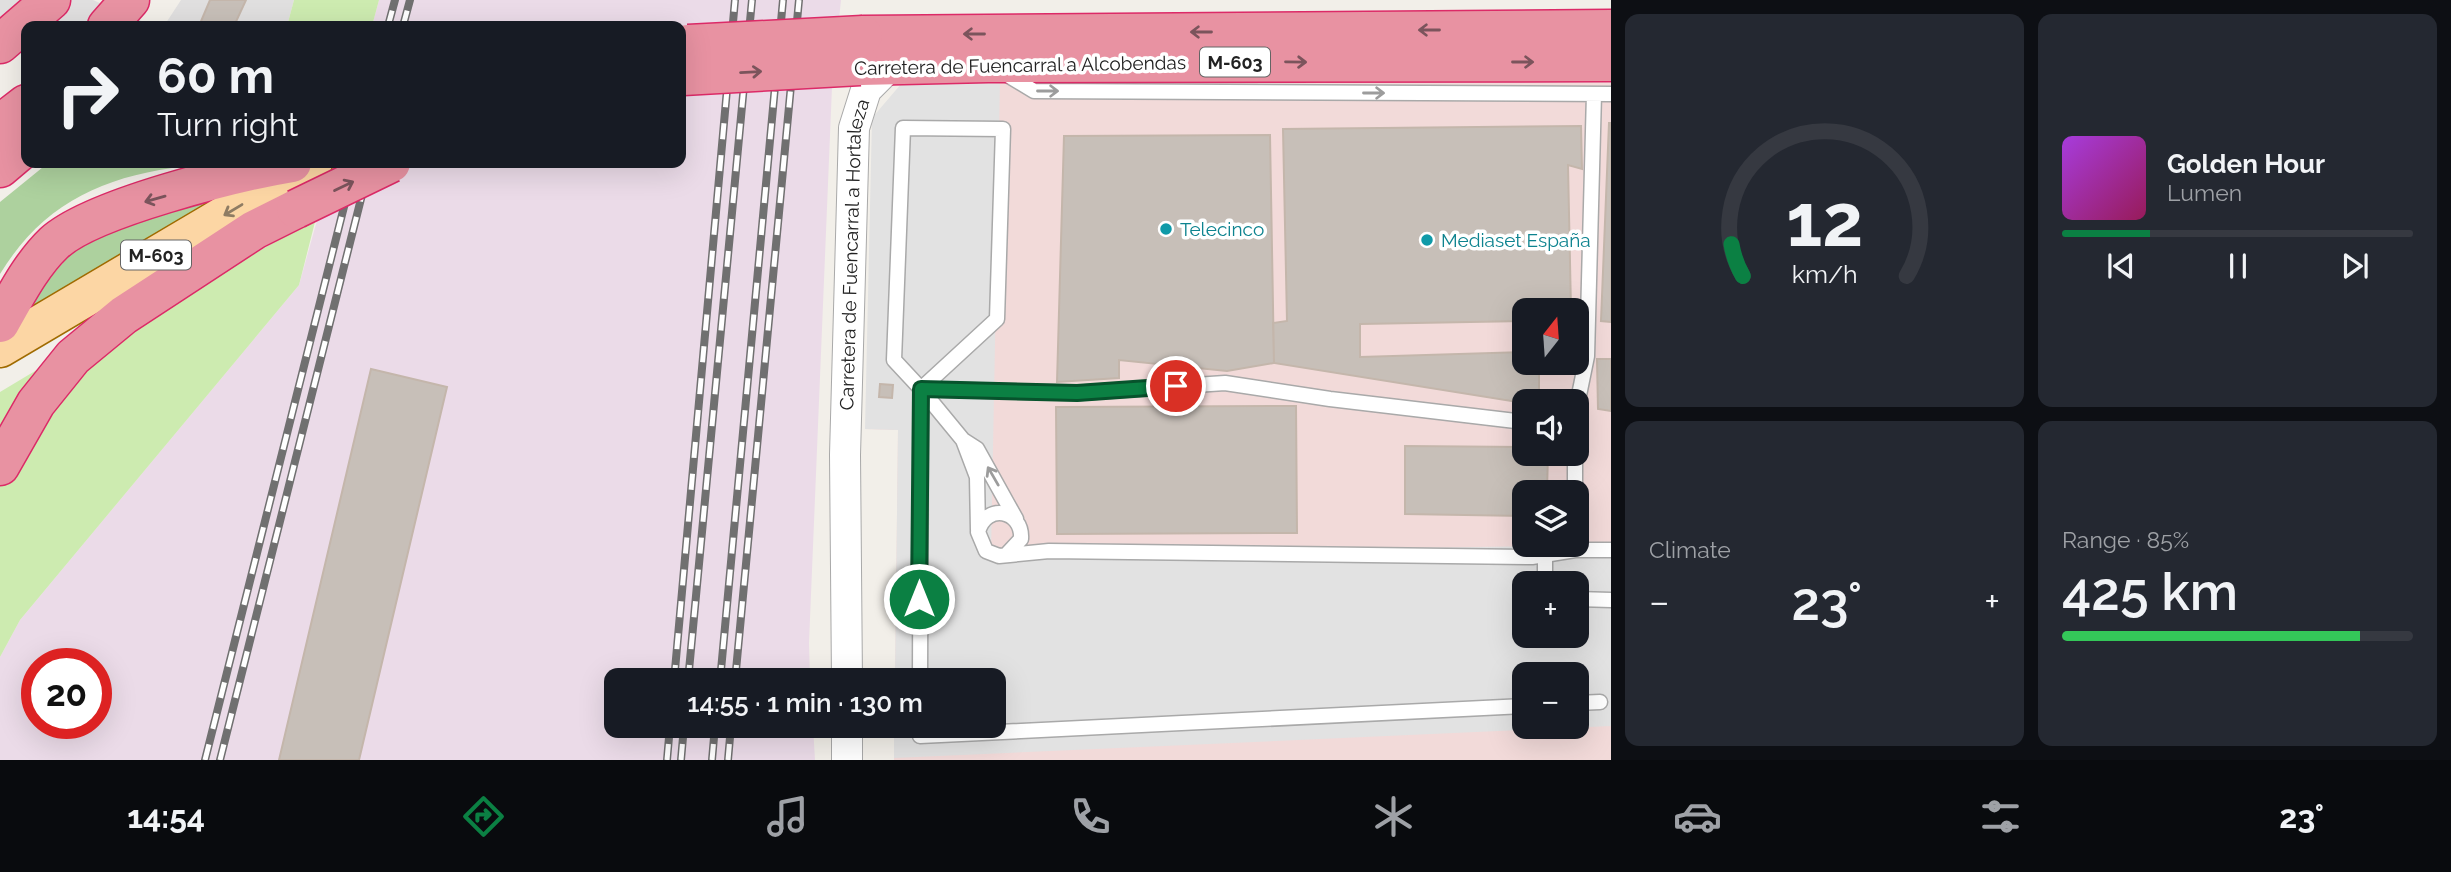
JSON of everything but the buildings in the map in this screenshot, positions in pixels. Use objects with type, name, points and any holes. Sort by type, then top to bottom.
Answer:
[{"type":"highway","points":[[111,21],[130,0]]},
{"type":"highway","points":[[137,21],[153,0]]},
{"type":"highway","points":[[25,21],[47,1]]},
{"type":"highway","points":[[0,44],[21,25]]},
{"type":"highway","name":"Carretera de Fuencarral a Alcobendas","points":[[686,60],[1611,29]]},
{"type":"highway","name":"Carretera de Fuencarral a Alcobendas","points":[[872,55],[988,63],[1603,78]]},
{"type":"highway","points":[[0,124],[21,108]]},
{"type":"highway","points":[[0,168],[21,150]]},
{"type":"highway","points":[[0,323],[26,277],[55,242],[96,216],[266,168]]},
{"type":"highway","name":"M-603","points":[[254,230],[381,168]]},
{"type":"highway","points":[[0,466],[36,403],[73,357],[124,316],[254,230]]},
{"type":"main road","name":"M-603","points":[[0,348],[305,168]]},
{"type":"main road","name":"M-603","points":[[0,371],[120,300],[254,230]]},
{"type":"street","name":"Carretera de Fuencarral a Hortaleza","points":[[847,668],[845,455],[854,128],[866,90],[872,55]]},
{"type":"street","points":[[847,738],[847,760]]},
{"type":"lane","points":[[1603,78],[1611,94]]},
{"type":"lane","points":[[1580,389],[1587,356],[1603,78]]},
{"type":"lane","points":[[920,668],[921,389],[997,319],[1003,129],[903,128],[894,360],[921,389],[962,440],[977,477],[978,532],[986,551],[992,554],[1049,551],[1512,555]]},
{"type":"lane","points":[[921,389],[1077,393],[1225,383],[1331,400],[1512,421]]},
{"type":"lane","points":[[962,440],[977,449],[1016,519],[1021,539]]},
{"type":"lane","points":[[978,532],[984,519],[996,512],[1016,519]]},
{"type":"lane","points":[[1021,539],[1049,551]]},
{"type":"lane","points":[[1007,554],[1021,539]]},
{"type":"lane","points":[[1589,548],[1611,550]]},
{"type":"lane","points":[[1589,599],[1611,600]]},
{"type":"lane","points":[[1589,702],[1600,702]]},
{"type":"lane","points":[[1006,732],[1512,707]]},
{"type":"shaded area","points":[[0,0],[93,0],[141,21],[21,21],[21,28],[0,18]]},
{"type":"shaded area","points":[[181,0],[294,0],[288,21],[167,21]]},
{"type":"shaded area","points":[[379,0],[841,0],[832,87],[810,668],[604,668],[604,738],[814,738],[815,760],[0,760],[0,657],[20,620],[299,285],[332,168],[686,168],[686,21],[373,21]]},
{"type":"shaded area","points":[[907,77],[1000,80],[991,554],[1512,546],[1512,557],[1589,557],[1589,545],[1611,545],[1611,726],[1589,727],[1589,662],[1512,662],[1512,730],[894,758],[894,738],[1006,738],[1006,668],[895,668],[898,430],[865,429],[872,118]]},
{"type":"shaded area","name":"Mediaset España","points":[[1000,80],[1611,83],[1611,760],[894,760],[894,738],[1006,738],[1006,668],[895,668],[898,430],[865,429]]},
{"type":"green space","points":[[294,0],[379,0],[373,21],[288,21]]},
{"type":"green space","points":[[42,168],[172,168],[119,180],[73,200],[34,231],[0,274],[0,202]]},
{"type":"green space","points":[[227,197],[21,319],[42,287],[73,251],[149,212]]},
{"type":"green space","points":[[316,218],[299,285],[20,620],[0,657],[0,392],[60,356],[201,285]]},
{"type":"railway","points":[[389,21],[395,0]]},
{"type":"railway","points":[[404,21],[410,0]]},
{"type":"railway","points":[[675,668],[735,0]]},
{"type":"railway","points":[[689,668],[752,0]]},
{"type":"railway","points":[[721,668],[783,0]]},
{"type":"railway","points":[[736,668],[799,0]]},
{"type":"railway","points":[[205,760],[354,168]]},
{"type":"railway","points":[[220,760],[369,168]]},
{"type":"railway","points":[[667,760],[669,738]]},
{"type":"railway","points":[[681,760],[683,738]]},
{"type":"railway","points":[[712,760],[714,738]]},
{"type":"railway","points":[[728,760],[730,738]]},
{"type":"place","name":"Telecinco","points":[[1166,229]]},
{"type":"place","name":"Mediaset España","points":[[1427,240]]},
{"type":"route","points":[[919,599],[921,389],[1077,393],[1176,386]]}]
